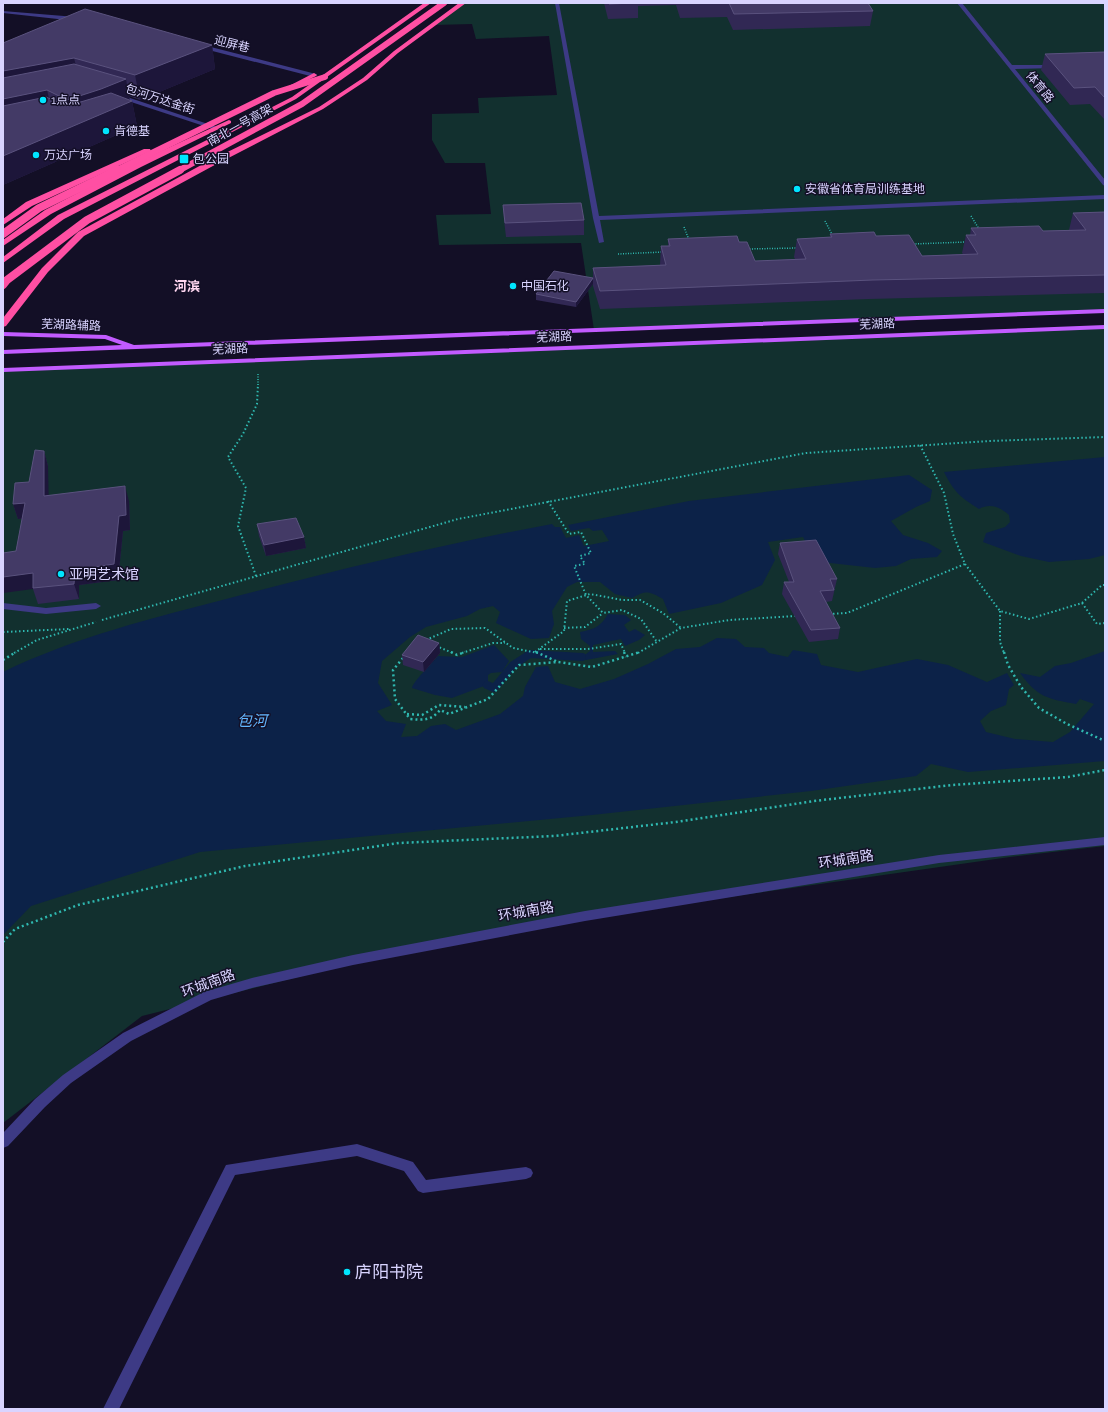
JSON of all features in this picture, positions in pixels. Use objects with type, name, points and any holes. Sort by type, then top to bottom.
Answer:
[{"type":"highway","points":[[3,244],[48,212],[157,155],[216,129],[284,96],[415,3]]},
{"type":"highway","name":"南北一号高架","points":[[3,261],[61,217],[294,98],[428,3]]},
{"type":"highway","name":"南北一号高架","points":[[3,285],[7,280],[87,220],[302,104],[444,3]]},
{"type":"highway","points":[[3,324],[45,270],[81,234],[320,108],[365,79],[396,52],[463,3]]},
{"type":"highway","points":[[396,52],[431,32],[470,3]]},
{"type":"highway","points":[[3,223],[29,204],[277,94],[314,75]]},
{"type":"highway","points":[[3,234],[39,208],[274,94],[325,76]]},
{"type":"main road","name":"芜湖路","points":[[3,352],[1105,310]]},
{"type":"main road","name":"芜湖路","points":[[3,370],[1105,327]]},
{"type":"main road","name":"芜湖路辅路","points":[[3,334],[106,337],[137,348]]},
{"type":"street","points":[[557,3],[601,242]]},
{"type":"street","name":"体育路","points":[[959,3],[1105,184]]},
{"type":"street","points":[[3,12],[81,20]]},
{"type":"street","name":"迎屏巷","points":[[192,45],[314,75]]},
{"type":"street","points":[[1011,68],[1058,66]]},
{"type":"street","name":"包河万达金街","points":[[109,94],[216,129]]},
{"type":"street","points":[[131,110],[146,105]]},
{"type":"street","points":[[596,218],[1105,197]]},
{"type":"street","points":[[3,606],[46,611],[96,606]]},
{"type":"street","name":"环城南路","points":[[3,1142],[40,1103],[67,1079],[127,1037],[169,1014],[208,996],[252,983],[353,960],[585,916],[938,859],[1105,841]]},
{"type":"street","points":[[111,1409],[231,1169],[357,1150],[408,1166],[423,1188],[526,1173]]},
{"type":"path","points":[[975,223],[983,235]]},
{"type":"path","points":[[828,229],[836,240]]},
{"type":"path","points":[[686,233],[691,245]]},
{"type":"path","points":[[909,244],[971,242]]},
{"type":"path","points":[[747,250],[801,248]]},
{"type":"path","points":[[618,254],[663,252]]},
{"type":"path","points":[[256,576],[238,526],[246,488],[228,456],[244,434],[257,404],[258,371]]},
{"type":"path","points":[[3,660],[37,640],[458,519],[806,452],[989,440],[1105,437]]},
{"type":"path","points":[[920,445],[944,493],[953,534],[965,564],[1000,611],[1000,642],[1014,675],[1021,687],[1039,708],[1067,724],[1105,741]]},
{"type":"path","points":[[548,501],[570,534],[581,532],[591,553],[580,556],[585,564],[574,566],[586,595],[603,613]]},
{"type":"path","points":[[823,614],[847,613],[965,564]]},
{"type":"path","points":[[1000,611],[1029,619],[1082,603],[1102,585],[1105,585]]},
{"type":"path","points":[[535,652],[564,631],[567,602],[590,594],[622,600],[640,600],[663,613],[681,628]]},
{"type":"path","points":[[1082,603],[1098,624],[1105,623]]},
{"type":"path","points":[[564,628],[585,627],[603,613],[622,610],[641,619],[657,642]]},
{"type":"path","points":[[407,655],[393,670],[395,699],[410,719],[424,720],[435,718],[440,710],[449,714],[488,699],[519,665],[558,662],[592,667],[637,654],[681,628],[728,620],[800,616]]},
{"type":"path","points":[[420,642],[451,629],[485,628],[513,648],[535,652],[558,662]]},
{"type":"path","points":[[3,632],[73,629]]},
{"type":"path","points":[[425,640],[457,655],[493,643],[506,643]]},
{"type":"path","points":[[540,648],[588,649],[621,644],[626,657]]},
{"type":"path","points":[[407,714],[422,715],[439,705],[452,705],[465,708]]},
{"type":"path","points":[[3,942],[15,929],[78,905],[245,866],[399,843],[554,836],[676,822],[814,800],[952,785],[1068,777],[1105,770]]},
{"type":"green space","name":"安徽省体育局训练基地","points":[[463,3],[1105,3],[1105,311],[594,330],[581,243],[439,245],[436,215],[491,214],[485,163],[445,163],[432,140],[432,114],[479,113],[478,98],[557,95],[549,36],[476,39],[472,24],[433,25]]},
{"type":"green space","points":[[1105,327],[1105,846],[1010,857],[474,933],[142,1016],[3,1123],[3,370]]},
{"type":"water","points":[[1105,457],[1105,555],[1089,559],[1049,562],[1021,556],[983,542],[986,533],[1005,527],[1010,522],[1009,515],[995,507],[987,506],[979,509],[972,505],[954,489],[944,472]]},
{"type":"water","name":"包河","points":[[909,475],[932,490],[930,501],[891,521],[903,535],[928,543],[942,551],[937,557],[911,559],[896,566],[875,568],[821,562],[810,551],[803,537],[768,542],[775,560],[762,585],[721,603],[669,614],[663,599],[654,594],[648,592],[632,598],[615,594],[600,582],[577,582],[567,587],[552,611],[554,624],[549,638],[531,639],[496,623],[500,612],[493,606],[480,609],[467,616],[426,627],[410,637],[382,661],[378,683],[392,705],[377,711],[386,721],[406,724],[401,737],[417,736],[431,726],[445,724],[456,730],[500,714],[523,696],[525,687],[536,667],[548,666],[555,682],[580,689],[614,679],[648,664],[676,649],[700,647],[717,638],[736,639],[745,647],[764,648],[769,653],[788,657],[793,650],[817,654],[821,665],[858,672],[917,659],[948,665],[987,682],[1007,673],[1014,685],[1009,689],[1006,705],[991,711],[980,721],[986,732],[1015,739],[1053,742],[1070,732],[1094,704],[1080,699],[1076,704],[1044,696],[1032,687],[1020,673],[1040,677],[1055,666],[1071,663],[1105,651],[1105,761],[968,772],[931,764],[916,776],[811,791],[592,815],[200,852],[31,906],[3,935],[3,672],[58,648],[115,629],[310,577],[431,549],[552,524],[555,527],[560,527],[566,538],[579,535],[584,546],[609,541],[602,530],[593,531],[589,528],[571,531],[568,525],[689,501]]},
{"type":"water","points":[[608,614],[625,615],[631,620],[624,625],[629,632],[635,629],[645,635],[639,640],[625,646],[621,639],[593,645],[593,652],[615,651],[618,654],[586,660],[582,657],[590,651],[590,646],[581,639],[580,632],[597,627]]},
{"type":"water","points":[[494,645],[509,661],[502,672],[491,673],[488,675],[488,683],[484,686],[452,698],[435,695],[412,688],[419,677],[438,656],[462,657]]},
{"type":"building","points":[[609,3],[635,3],[609,4]]},
{"type":"building","points":[[729,3],[868,3],[873,11],[734,14]]},
{"type":"building","points":[[85,9],[212,45],[135,75],[74,58],[3,71],[3,43]]},
{"type":"building","points":[[1105,52],[1105,98],[1095,87],[1074,88],[1045,54]]},
{"type":"building","points":[[74,64],[126,79],[67,100],[47,90],[3,99],[3,78]]},
{"type":"building","points":[[111,93],[132,101],[3,156],[3,106],[46,97],[67,106]]},
{"type":"building","points":[[581,203],[584,220],[505,223],[503,205]]},
{"type":"building","points":[[1105,212],[1105,275],[873,280],[600,291],[593,268],[666,265],[661,246],[670,246],[668,239],[737,236],[739,242],[747,242],[755,261],[806,259],[797,239],[832,237],[830,234],[874,232],[876,236],[909,235],[922,256],[978,254],[966,235],[976,235],[971,228],[1039,226],[1043,231],[1086,230],[1073,213]]},
{"type":"building","points":[[554,271],[593,278],[576,302],[536,294]]},
{"type":"building","points":[[35,450],[44,451],[44,496],[125,486],[126,515],[119,516],[114,564],[75,570],[74,584],[33,588],[33,573],[3,577],[3,553],[16,551],[25,503],[13,504],[15,483],[29,482]]},
{"type":"building","points":[[296,518],[304,537],[264,545],[257,524]]},
{"type":"building","points":[[816,540],[837,579],[830,579],[834,590],[820,591],[840,628],[811,630],[784,582],[794,582],[780,543]]},
{"type":"building","points":[[418,635],[439,643],[423,662],[402,655]]},
{"type":"waterway","points":[[487,685],[494,688],[513,665],[530,654],[582,657]]},
{"type":"place","name":"1点点","points":[[43,100]]},
{"type":"place","name":"肯德基","points":[[106,131]]},
{"type":"place","name":"万达广场","points":[[36,155]]},
{"type":"place","name":"包公园","points":[[184,159]]},
{"type":"place","name":"安徽省体育局训练基地","points":[[797,189]]},
{"type":"place","name":"中国石化","points":[[513,286]]},
{"type":"place","name":"亚明艺术馆","points":[[61,574]]},
{"type":"place","name":"庐阳书院","points":[[347,1272]]},
{"type":"district","name":"河滨","points":[[187,286]]}]
